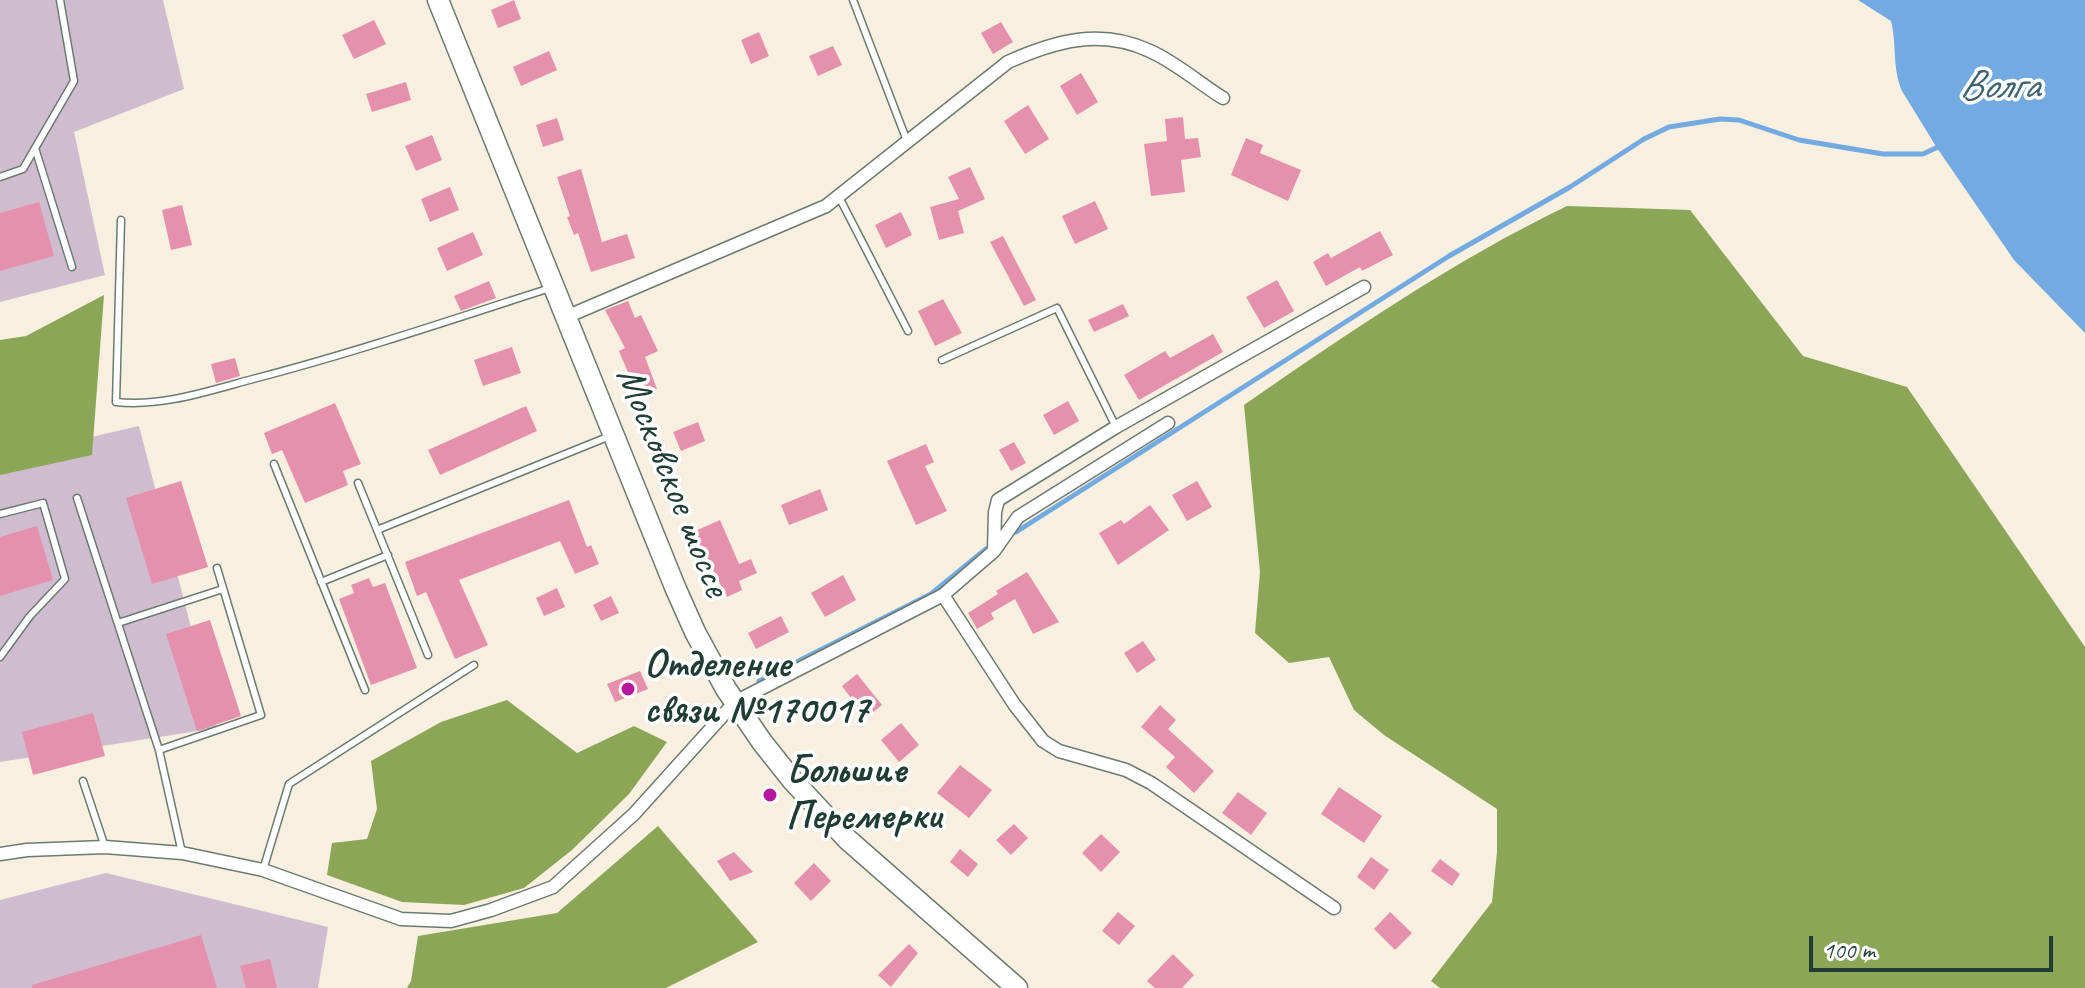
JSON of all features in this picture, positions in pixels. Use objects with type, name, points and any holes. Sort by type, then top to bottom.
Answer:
[{"type":"main road","name":"Московское шоссе","points":[[438,0],[681,602],[710,660],[735,702],[782,768],[825,817],[1017,988]]},
{"type":"street","points":[[566,317],[826,206],[1008,62],[1067,40],[1101,38],[1150,51],[1223,98]]},
{"type":"street","points":[[994,551],[998,500],[1116,427],[1364,287]]},
{"type":"street","points":[[0,854],[105,847],[182,853],[263,870],[401,919],[451,921],[491,910],[553,887],[634,814],[735,702],[943,595],[994,551],[1018,517],[1168,423]]},
{"type":"street","points":[[943,595],[1014,704],[1043,741],[1059,751],[1126,770],[1151,783],[1334,908]]},
{"type":"lane","points":[[0,177],[23,169],[74,81],[60,0]]},
{"type":"lane","points":[[853,0],[907,141]]},
{"type":"lane","points":[[35,148],[72,267]]},
{"type":"lane","points":[[838,195],[908,331]]},
{"type":"lane","points":[[121,220],[116,402],[136,404],[177,399],[314,363],[554,287]]},
{"type":"lane","points":[[942,360],[1057,308],[1116,427]]},
{"type":"lane","points":[[377,530],[614,435]]},
{"type":"lane","points":[[274,464],[365,690]]},
{"type":"lane","points":[[358,483],[428,655]]},
{"type":"lane","points":[[77,498],[159,750],[182,853]]},
{"type":"lane","points":[[0,514],[43,503],[65,579],[30,616],[0,657]]},
{"type":"lane","points":[[321,582],[388,555]]},
{"type":"lane","points":[[159,750],[261,715],[217,568]]},
{"type":"lane","points":[[118,623],[223,589]]},
{"type":"lane","points":[[263,870],[289,784],[474,665]]},
{"type":"lane","points":[[83,781],[105,847]]},
{"type":"shaded area","points":[[0,0],[163,0],[184,89],[74,132],[105,275],[0,302]]},
{"type":"shaded area","points":[[139,426],[217,728],[0,762],[0,458]]},
{"type":"shaded area","points":[[106,873],[328,927],[318,988],[0,988],[0,900]]},
{"type":"green space","points":[[1567,206],[1690,210],[1803,356],[1907,387],[2085,647],[2085,988],[1440,988],[1431,981],[1492,902],[1497,809],[1384,735],[1354,710],[1329,657],[1289,663],[1255,633],[1260,572],[1244,405],[1442,274]]},
{"type":"green space","points":[[104,295],[92,455],[0,475],[0,340],[26,336]]},
{"type":"green space","points":[[507,700],[577,753],[634,726],[667,742],[629,794],[572,850],[524,888],[464,905],[402,902],[327,875],[332,843],[367,839],[377,809],[371,761],[441,722]]},
{"type":"green space","points":[[658,826],[758,942],[666,988],[407,988],[411,981],[418,936],[557,913]]},
{"type":"water","name":"Волга","points":[[1858,0],[2085,0],[2085,333],[2014,260],[1937,148],[1902,91],[1891,21]]},
{"type":"building","points":[[514,0],[521,19],[498,28],[491,10]]},
{"type":"building","points":[[374,20],[386,44],[354,59],[342,35]]},
{"type":"building","points":[[1001,22],[1013,42],[993,54],[981,33]]},
{"type":"building","points":[[759,32],[769,56],[751,64],[741,40]]},
{"type":"building","points":[[833,46],[842,65],[818,76],[809,56]]},
{"type":"building","points":[[549,51],[557,70],[521,86],[513,67]]},
{"type":"building","points":[[1081,73],[1098,102],[1077,115],[1060,86]]},
{"type":"building","points":[[406,82],[411,100],[372,112],[366,94]]},
{"type":"building","points":[[1028,105],[1049,139],[1025,154],[1004,121]]},
{"type":"building","points":[[1183,117],[1185,139],[1198,138],[1201,157],[1181,160],[1185,192],[1151,196],[1144,144],[1167,141],[1165,119]]},
{"type":"building","points":[[557,118],[564,140],[543,147],[536,125]]},
{"type":"building","points":[[432,135],[442,160],[416,171],[405,146]]},
{"type":"building","points":[[1246,138],[1263,145],[1260,153],[1301,170],[1288,201],[1231,175]]},
{"type":"building","points":[[970,167],[985,199],[958,211],[964,233],[939,240],[930,207],[959,199],[948,177]]},
{"type":"building","points":[[581,169],[602,242],[627,234],[635,258],[591,272],[578,233],[574,235],[567,217],[570,216],[557,177]]},
{"type":"building","points":[[450,187],[459,210],[430,222],[421,199]]},
{"type":"building","points":[[1095,201],[1108,229],[1075,244],[1062,216]]},
{"type":"building","points":[[39,202],[54,256],[0,271],[0,213]]},
{"type":"building","points":[[182,205],[192,245],[171,250],[162,210]]},
{"type":"building","points":[[901,212],[912,235],[886,248],[875,225]]},
{"type":"building","points":[[1380,231],[1393,255],[1362,271],[1360,267],[1326,286],[1313,262],[1328,253],[1331,258]]},
{"type":"building","points":[[473,232],[483,255],[447,271],[437,248]]},
{"type":"building","points":[[1003,236],[1036,300],[1024,306],[990,242]]},
{"type":"building","points":[[1277,280],[1294,311],[1264,328],[1246,297]]},
{"type":"building","points":[[489,281],[496,298],[461,311],[454,296]]},
{"type":"building","points":[[943,299],[962,333],[935,346],[918,311]]},
{"type":"building","points":[[628,301],[635,318],[641,315],[658,351],[645,357],[657,389],[638,396],[619,351],[625,348],[605,310]]},
{"type":"building","points":[[1123,304],[1129,316],[1094,332],[1088,320]]},
{"type":"building","points":[[1213,334],[1223,352],[1139,400],[1124,375],[1165,351],[1170,358]]},
{"type":"building","points":[[512,347],[521,373],[483,386],[474,360]]},
{"type":"building","points":[[235,358],[240,376],[216,383],[211,364]]},
{"type":"building","points":[[1068,401],[1079,421],[1054,435],[1043,415]]},
{"type":"building","points":[[335,403],[361,464],[343,471],[348,485],[305,503],[282,450],[272,454],[264,433]]},
{"type":"building","points":[[526,406],[537,431],[440,475],[428,450]]},
{"type":"building","points":[[698,422],[705,441],[681,451],[673,432]]},
{"type":"building","points":[[1014,442],[1026,463],[1011,471],[999,450]]},
{"type":"building","points":[[926,444],[934,462],[925,466],[947,511],[916,525],[887,461]]},
{"type":"building","points":[[181,481],[208,567],[152,584],[126,498]]},
{"type":"building","points":[[1197,481],[1212,507],[1187,521],[1172,495]]},
{"type":"building","points":[[820,489],[828,510],[789,525],[781,505]]},
{"type":"building","points":[[569,500],[587,547],[591,545],[599,564],[575,574],[560,541],[459,580],[488,645],[455,659],[426,592],[417,596],[405,562]]},
{"type":"building","points":[[1150,505],[1169,530],[1118,565],[1099,533],[1121,520],[1124,524]]},
{"type":"building","points":[[720,520],[739,564],[751,559],[757,573],[739,581],[742,590],[727,597],[693,532]]},
{"type":"building","points":[[37,526],[53,580],[0,596],[0,537]]},
{"type":"building","points":[[1027,572],[1059,622],[1033,634],[1015,599],[991,613],[994,619],[977,629],[968,613]]},
{"type":"building","points":[[843,575],[856,600],[825,617],[811,593]]},
{"type":"building","points":[[369,578],[373,587],[385,583],[417,668],[371,685],[339,599],[354,593],[351,585]]},
{"type":"building","points":[[557,588],[565,607],[544,616],[536,598]]},
{"type":"building","points":[[611,596],[619,613],[601,621],[593,605]]},
{"type":"building","points":[[781,616],[789,632],[756,649],[748,633]]},
{"type":"building","points":[[210,620],[241,716],[197,731],[166,634]]},
{"type":"building","points":[[1143,641],[1156,660],[1137,673],[1124,653]]},
{"type":"building","points":[[640,671],[648,689],[615,702],[607,684]]},
{"type":"building","points":[[857,674],[882,705],[866,718],[842,686]]},
{"type":"building","points":[[1160,705],[1176,720],[1168,729],[1214,771],[1194,793],[1166,767],[1175,757],[1141,727]]},
{"type":"building","points":[[93,713],[105,756],[33,775],[22,732]]},
{"type":"building","points":[[901,723],[919,745],[899,762],[881,740]]},
{"type":"building","points":[[960,765],[992,790],[969,818],[937,793]]},
{"type":"building","points":[[1339,787],[1382,816],[1364,843],[1321,814]]},
{"type":"building","points":[[1238,792],[1267,813],[1251,835],[1222,813]]},
{"type":"building","points":[[1014,824],[1028,838],[1011,855],[996,840]]},
{"type":"building","points":[[1101,834],[1120,852],[1101,872],[1082,853]]},
{"type":"building","points":[[960,849],[978,864],[968,877],[950,862]]},
{"type":"building","points":[[734,852],[753,872],[730,881],[717,861]]},
{"type":"building","points":[[1371,857],[1389,870],[1374,890],[1357,877]]},
{"type":"building","points":[[1440,859],[1460,874],[1452,886],[1431,871]]},
{"type":"building","points":[[814,863],[831,881],[811,901],[794,883]]},
{"type":"building","points":[[1118,912],[1135,926],[1119,945],[1102,931]]},
{"type":"building","points":[[1390,912],[1412,933],[1395,950],[1374,929]]},
{"type":"building","points":[[201,935],[217,988],[32,988],[32,985]]},
{"type":"building","points":[[909,944],[918,953],[891,987],[878,975]]},
{"type":"building","points":[[1173,954],[1194,975],[1182,988],[1155,988],[1147,981]]},
{"type":"building","points":[[270,959],[277,988],[246,988],[240,966]]},
{"type":"waterway","points":[[1016,532],[1449,256],[1669,127],[1720,119],[1739,120],[1799,140],[1883,154],[1923,154],[1940,146]]},
{"type":"waterway","points":[[759,681],[931,594],[986,549]]},
{"type":"place","name":"Отделение связи №170017","points":[[628,689]]},
{"type":"place","name":"Большие Перемерки","points":[[770,795]]}]
